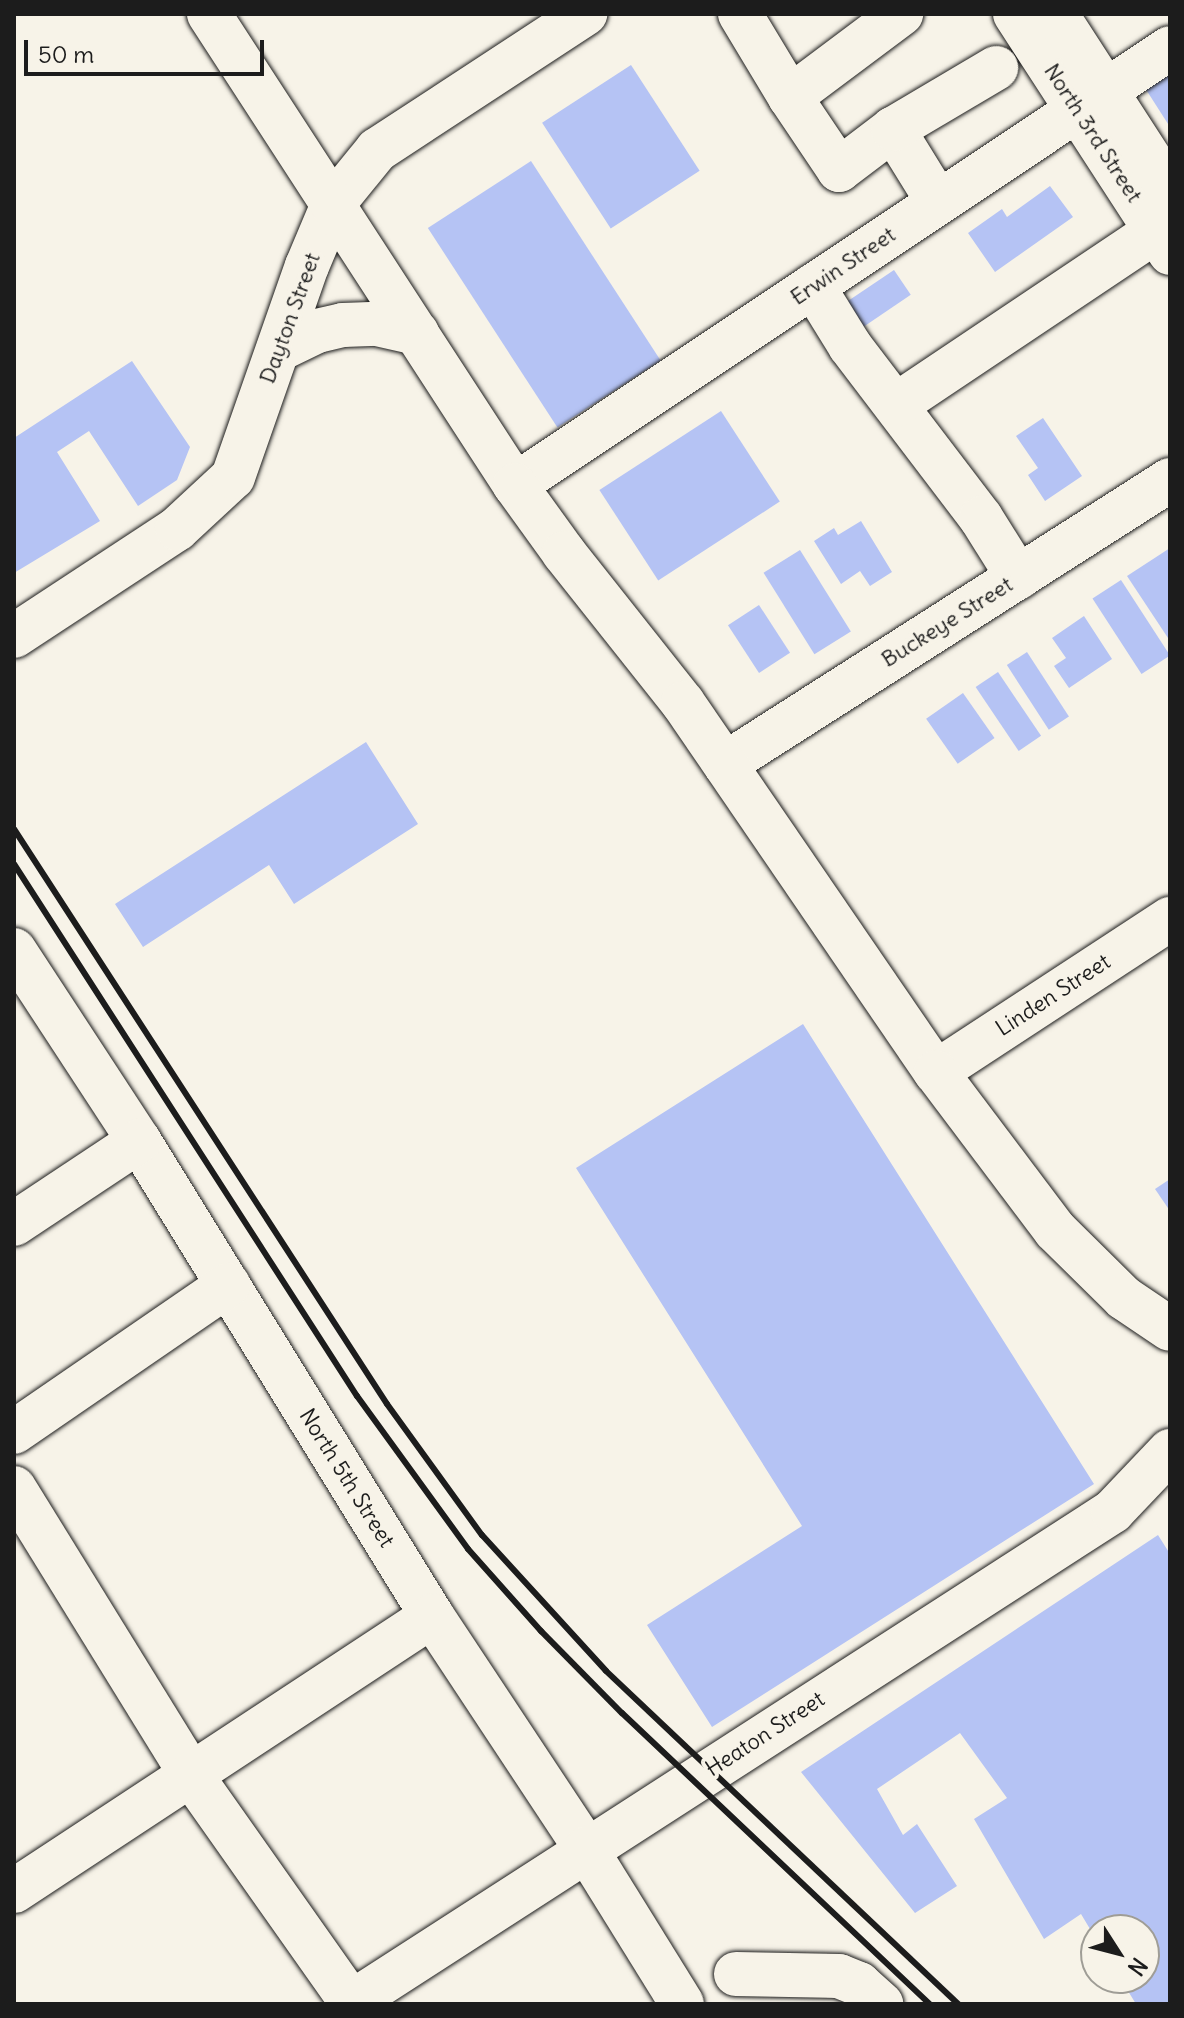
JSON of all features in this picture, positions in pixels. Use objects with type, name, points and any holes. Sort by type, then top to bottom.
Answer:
[{"type":"main road","points":[[209,14],[515,485],[564,553],[683,703],[936,1072],[1065,1242],[1124,1298],[1170,1329]]},
{"type":"main road","name":"Dayton Street","points":[[14,636],[177,529],[233,477],[333,204],[377,150],[585,14]]},
{"type":"main road","points":[[740,14],[839,170],[893,129],[996,68]]},
{"type":"main road","points":[[790,97],[901,14]]},
{"type":"main road","name":"North 3rd Street","points":[[1015,14],[1170,190]]},
{"type":"main road","name":"North 3rd Street","points":[[1056,14],[1092,99],[1163,242]]},
{"type":"main road","name":"Erwin Street","points":[[515,485],[1170,48]]},
{"type":"main road","points":[[893,129],[938,202]]},
{"type":"main road","points":[[896,405],[1163,242]]},
{"type":"main road","points":[[813,286],[850,346],[981,518],[1018,577]]},
{"type":"main road","points":[[278,350],[317,331],[343,325],[377,324],[417,333]]},
{"type":"main road","name":"Buckeye Street","points":[[725,764],[1170,480]]},
{"type":"main road","name":"Linden Street","points":[[936,1072],[1168,925]]},
{"type":"main road","name":"North 5th Street","points":[[14,950],[139,1141],[432,1616],[586,1849],[682,2004]]},
{"type":"main road","points":[[14,1224],[139,1141]]},
{"type":"main road","points":[[14,1432],[228,1285]]},
{"type":"main road","name":"Heaton Street","points":[[350,2003],[1113,1511],[1167,1463]]},
{"type":"main road","points":[[14,1488],[191,1775],[350,2003]]},
{"type":"main road","points":[[14,1891],[432,1616]]},
{"type":"main road","points":[[736,1974],[839,1976],[859,1984],[881,2004]]},
{"type":"building","points":[[631,65],[700,171],[611,228],[542,123]]},
{"type":"building","points":[[1170,72],[1170,127],[1145,88]]},
{"type":"building","points":[[531,161],[661,361],[557,428],[428,228]]},
{"type":"building","points":[[1050,186],[1073,217],[995,272],[968,233],[1002,209],[1007,217]]},
{"type":"building","points":[[894,270],[911,295],[861,328],[844,304]]},
{"type":"building","points":[[132,361],[190,447],[177,480],[138,506],[89,431],[57,452],[100,521],[14,573],[14,438]]},
{"type":"building","points":[[721,411],[780,502],[658,581],[599,490]]},
{"type":"building","points":[[1043,418],[1082,476],[1045,501],[1028,475],[1038,468],[1016,436]]},
{"type":"building","points":[[861,521],[892,572],[870,586],[860,571],[841,584],[814,541],[834,528],[838,535]]},
{"type":"building","points":[[1170,548],[1170,641],[1127,576]]},
{"type":"building","points":[[800,550],[851,631],[814,654],[764,573]]},
{"type":"building","points":[[1121,580],[1170,655],[1142,674],[1092,599]]},
{"type":"building","points":[[759,605],[790,653],[759,673],[728,625]]},
{"type":"building","points":[[1084,616],[1112,659],[1069,688],[1054,666],[1066,658],[1052,638]]},
{"type":"building","points":[[1027,652],[1069,717],[1049,730],[1007,665]]},
{"type":"building","points":[[998,672],[1041,736],[1019,751],[976,687]]},
{"type":"building","points":[[963,693],[995,738],[958,764],[926,719]]},
{"type":"building","points":[[366,742],[418,824],[294,904],[269,865],[143,947],[115,904]]},
{"type":"building","points":[[803,1024],[1094,1484],[712,1727],[647,1625],[802,1526],[576,1168]]},
{"type":"building","points":[[1170,1179],[1170,1211],[1155,1189]]},
{"type":"building","points":[[1158,1535],[1170,1554],[1170,2004],[1136,2004],[1130,1994],[1160,1994],[1160,1914],[1080,1914],[1044,1939],[974,1819],[1007,1798],[960,1733],[877,1789],[903,1835],[917,1824],[957,1886],[915,1913],[801,1772]]},
{"type":"railway","points":[[14,829],[387,1404],[482,1535],[606,1671],[958,2004]]},
{"type":"railway","points":[[14,864],[357,1396],[468,1549],[541,1631],[622,1713],[930,2004]]}]
